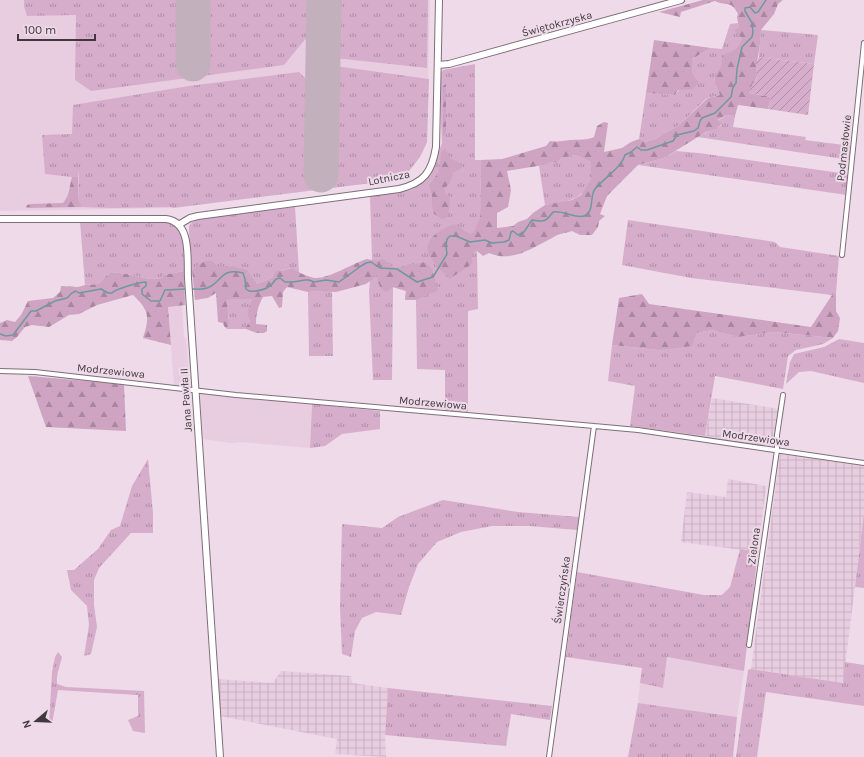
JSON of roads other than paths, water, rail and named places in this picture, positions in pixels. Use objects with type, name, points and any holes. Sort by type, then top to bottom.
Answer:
[{"type":"main road","name":"Lotnicza","points":[[180,224],[190,218],[198,216],[398,189],[414,185],[427,175],[435,156],[436,147],[439,0]]},
{"type":"main road","name":"Świętokrzyska","points":[[438,65],[454,63],[681,0]]},
{"type":"main road","points":[[0,219],[166,219],[180,224]]},
{"type":"main road","name":"Jana Pawła II","points":[[180,224],[185,235],[190,296],[220,757]]},
{"type":"street","name":"Podmasłowie","points":[[842,255],[864,42]]},
{"type":"street","name":"Modrzewiowa","points":[[0,371],[35,372],[236,395],[638,430],[864,463]]},
{"type":"street","name":"Zielona","points":[[749,645],[777,450],[776,435],[783,395]]},
{"type":"street","name":"Świerczyńska","points":[[549,757],[594,426]]},
{"type":"waterway","points":[[191,289],[201,289],[212,286],[222,276],[230,272],[243,273],[246,289],[249,291],[265,289],[276,279],[280,278],[285,282],[305,280],[314,282],[326,280],[339,282],[361,266],[371,262],[380,268],[397,269],[417,282],[433,277],[447,254],[447,239],[450,236],[456,236],[470,242],[485,240],[492,243],[504,242],[509,240],[511,232],[513,231],[518,235],[524,232],[532,220],[544,220],[553,212],[561,212],[581,217],[584,216],[590,211],[592,196],[595,189],[616,169],[625,155],[637,147],[641,150],[647,150],[673,141],[677,135],[694,131],[698,128],[702,118],[715,113],[731,97],[733,87],[736,83],[737,69],[742,47],[752,37],[753,32],[752,23],[745,11],[745,8],[750,7],[755,13],[758,12],[766,0]]},
{"type":"waterway","points":[[0,334],[6,336],[13,335],[31,311],[36,311],[55,301],[67,298],[76,291],[79,293],[101,289],[108,293],[112,293],[128,286],[146,282],[146,286],[142,289],[142,294],[151,301],[160,301],[165,290],[187,289]]}]
